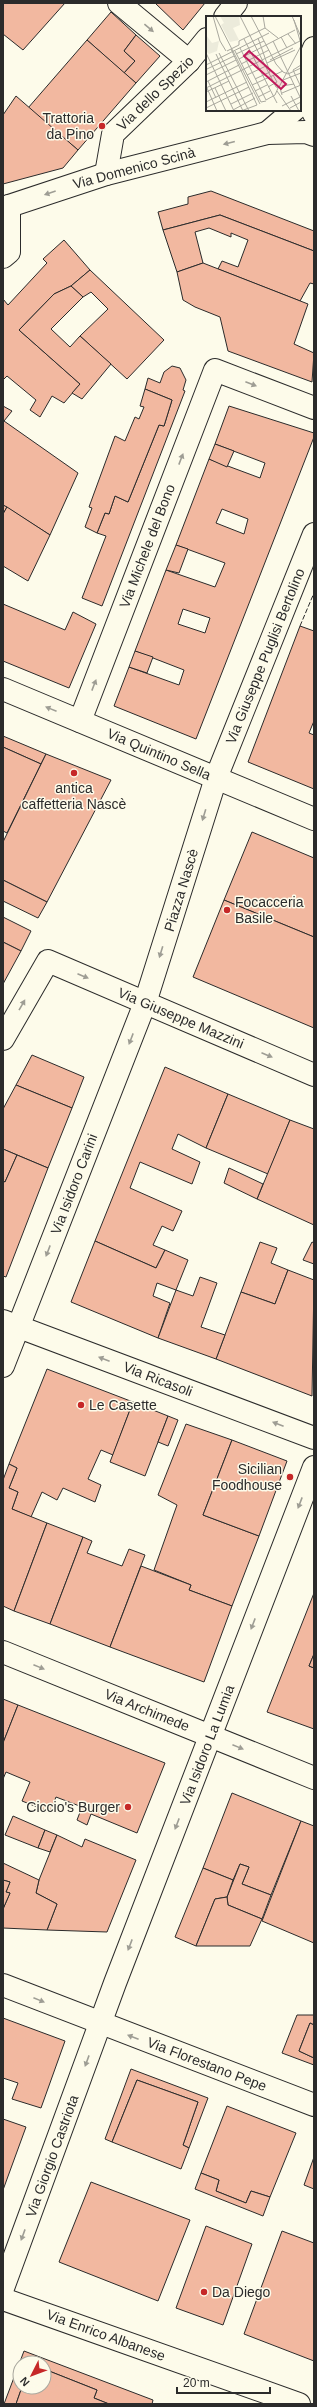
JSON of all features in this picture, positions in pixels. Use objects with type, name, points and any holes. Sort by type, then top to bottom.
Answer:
[{"type":"street","points":[[119,3],[189,61]]},
{"type":"street","points":[[226,16],[236,3]]},
{"type":"street","name":"Via dello Spezio","points":[[106,174],[112,134],[189,61],[206,40]]},
{"type":"street","points":[[314,48],[308,62],[302,90],[314,114]]},
{"type":"street","points":[[266,133],[293,111]]},
{"type":"street","points":[[266,133],[306,132],[314,135]]},
{"type":"street","name":"Via Domenico Scinà","points":[[6,207],[106,174],[266,133]]},
{"type":"street","points":[[3,258],[9,252],[6,207]]},
{"type":"street","name":"Via Michele del Bono","points":[[80,721],[215,370],[314,408]]},
{"type":"street","name":"Via Giuseppe Puglisi Bertolino","points":[[216,778],[314,534]]},
{"type":"street","name":"Via Quintino Sella","points":[[3,689],[314,819]]},
{"type":"street","name":"Piazza Nascè","points":[[146,1003],[216,778]]},
{"type":"street","name":"Via Giuseppe Mazzini","points":[[3,1039],[48,961],[314,1075]]},
{"type":"street","name":"Via Isidoro Carini","points":[[3,1366],[11,1324],[146,1003]]},
{"type":"street","name":"Via Ricasoli","points":[[11,1324],[314,1438]]},
{"type":"street","name":"Via Isidoro La Lumia","points":[[100,2024],[314,1467]]},
{"type":"street","name":"Via Archimede","points":[[3,1652],[314,1778]]},
{"type":"street","name":"Via Florestano Pepe","points":[[3,1985],[100,2024],[314,2105]]},
{"type":"street","name":"Via Giorgio Castriota","points":[[3,2288],[100,2024]]},
{"type":"street","name":"Via Enrico Albanese","points":[[3,2298],[299,2404]]},
{"type":"building","points":[[3,3],[65,3],[23,50],[3,34]]},
{"type":"building","points":[[155,3],[205,3],[183,30]]},
{"type":"building","points":[[111,12],[136,35],[124,51],[135,61],[124,73],[87,40]]},
{"type":"building","points":[[136,35],[160,56],[136,83],[124,73],[135,61],[124,51]]},
{"type":"building","points":[[87,40],[136,83],[78,150],[28,108]]},
{"type":"building","points":[[16,96],[78,150],[63,168],[3,184],[3,115]]},
{"type":"building","points":[[211,191],[314,231],[314,251],[220,215],[163,230],[158,212],[188,204],[188,197]]},
{"type":"building","points":[[220,215],[314,251],[314,284],[310,283],[300,301],[218,269],[222,261],[238,267],[248,240],[231,233],[231,237],[209,228],[195,232],[203,263],[177,272],[163,230]]},
{"type":"building","points":[[64,240],[90,270],[71,286],[54,294],[19,330],[80,384],[64,403],[52,396],[40,417],[30,410],[36,400],[7,376],[3,380],[3,299],[8,305],[47,263],[43,259]]},
{"type":"building","points":[[203,263],[308,304],[294,344],[314,353],[312,382],[228,351],[220,317],[195,307],[183,300],[177,272]]},
{"type":"building","points":[[90,270],[164,340],[127,379],[80,336],[108,309],[91,292],[83,297],[71,286]]},
{"type":"building","points":[[71,286],[83,297],[51,329],[70,347],[80,336],[111,364],[82,399],[72,393],[80,384],[19,330],[54,294]]},
{"type":"building","points":[[172,366],[180,368],[186,380],[183,390],[185,391],[102,606],[82,598],[106,536],[97,533],[105,513],[109,514],[115,496],[128,502],[159,425],[164,426],[172,400],[145,389],[148,378],[160,383],[164,372]]},
{"type":"building","points":[[145,389],[172,400],[164,426],[159,425],[128,502],[115,496],[109,514],[105,513],[97,533],[85,527],[92,508],[89,507],[115,436],[125,441],[135,417],[139,419],[144,407],[140,406]]},
{"type":"building","points":[[3,406],[12,411],[4,421],[78,473],[50,535],[3,505]]},
{"type":"building","points":[[229,406],[314,433],[314,437],[196,739],[114,706],[129,667],[179,685],[184,670],[135,651],[166,570],[215,587],[225,563],[176,545],[209,459],[260,478],[265,463],[215,444]],"holes":[[[222,509],[248,519],[244,534],[216,523]],[[183,609],[210,618],[205,633],[178,624]]]},
{"type":"building","points":[[215,444],[234,451],[227,467],[209,459]]},
{"type":"building","points":[[3,505],[7,507],[3,514]]},
{"type":"building","points":[[7,507],[50,535],[28,581],[3,566],[3,514]]},
{"type":"building","points":[[176,545],[188,549],[179,573],[166,570]]},
{"type":"building","points":[[3,604],[65,630],[73,612],[96,624],[69,688],[3,661]]},
{"type":"building","points":[[300,626],[314,631],[314,721],[309,733],[314,735],[314,789],[248,762]]},
{"type":"building","points":[[135,651],[153,657],[147,673],[129,667]]},
{"type":"building","points":[[3,736],[46,754],[41,764],[3,747]]},
{"type":"building","points":[[3,747],[41,764],[7,833],[3,831]]},
{"type":"building","points":[[46,754],[111,780],[47,902],[3,880],[3,842]]},
{"type":"building","points":[[252,832],[314,858],[314,937],[224,900]]},
{"type":"building","points":[[3,880],[47,902],[38,918],[3,901]]},
{"type":"building","points":[[224,900],[314,937],[314,1028],[193,977]]},
{"type":"building","points":[[3,917],[31,931],[21,951],[3,942]]},
{"type":"building","points":[[3,942],[21,951],[3,984]]},
{"type":"building","points":[[32,1055],[84,1077],[72,1108],[16,1085]]},
{"type":"building","points":[[165,1067],[228,1094],[206,1148],[178,1134],[172,1149],[200,1162],[192,1184],[140,1162],[130,1188],[182,1211],[173,1231],[162,1226],[153,1245],[165,1250],[156,1268],[95,1241]]},
{"type":"building","points":[[16,1085],[72,1108],[48,1168],[3,1149],[3,1109]]},
{"type":"building","points":[[228,1094],[290,1120],[268,1174],[206,1148]]},
{"type":"building","points":[[290,1120],[314,1129],[314,1225],[257,1199]]},
{"type":"building","points":[[3,1149],[17,1155],[5,1182],[3,1181]]},
{"type":"building","points":[[17,1155],[48,1168],[6,1277],[3,1276],[3,1181],[5,1182]]},
{"type":"building","points":[[229,1168],[263,1184],[257,1199],[224,1183]]},
{"type":"building","points":[[95,1241],[156,1268],[165,1250],[188,1260],[176,1290],[157,1283],[153,1296],[170,1303],[158,1338],[71,1302]]},
{"type":"building","points":[[260,1242],[277,1248],[271,1263],[288,1270],[275,1304],[241,1292]]},
{"type":"building","points":[[312,1242],[314,1243],[314,1264],[303,1260]]},
{"type":"building","points":[[288,1270],[314,1280],[312,1396],[216,1359],[241,1292],[275,1304]]},
{"type":"building","points":[[200,1277],[217,1283],[201,1327],[225,1335],[216,1359],[158,1338],[176,1290],[193,1296]]},
{"type":"building","points":[[47,1369],[133,1402],[113,1455],[101,1450],[88,1479],[101,1485],[95,1502],[63,1488],[57,1500],[42,1492],[31,1517],[12,1509],[18,1492],[9,1488],[17,1468],[9,1464]]},
{"type":"building","points":[[133,1402],[168,1416],[145,1476],[110,1462]]},
{"type":"building","points":[[168,1416],[178,1420],[168,1446],[158,1442]]},
{"type":"building","points":[[186,1424],[232,1440],[203,1515],[259,1536],[232,1606],[189,1590],[191,1585],[154,1570],[177,1505],[158,1495]]},
{"type":"building","points":[[232,1440],[287,1461],[259,1536],[203,1515]]},
{"type":"building","points":[[9,1464],[17,1468],[9,1488],[18,1492],[12,1509],[47,1523],[14,1611],[3,1606],[3,1480]]},
{"type":"building","points":[[47,1523],[83,1537],[50,1624],[14,1611]]},
{"type":"building","points":[[83,1537],[92,1541],[87,1553],[122,1566],[129,1549],[145,1555],[110,1647],[50,1624]]},
{"type":"building","points":[[141,1566],[191,1585],[189,1590],[232,1606],[204,1682],[110,1647]]},
{"type":"building","points":[[314,1593],[314,1654],[309,1666],[314,1668],[314,1729],[267,1712]]},
{"type":"building","points":[[314,1654],[314,1668],[309,1666]]},
{"type":"building","points":[[3,1699],[18,1705],[3,1743]]},
{"type":"building","points":[[18,1705],[165,1763],[137,1833],[91,1814],[87,1825],[77,1820],[82,1807],[56,1797],[50,1812],[22,1801],[30,1782],[6,1772],[3,1779],[3,1743]]},
{"type":"building","points":[[232,1793],[301,1821],[271,1895],[242,1884],[249,1867],[240,1864],[233,1880],[203,1868]]},
{"type":"building","points":[[13,1816],[45,1830],[38,1848],[5,1835]]},
{"type":"building","points":[[301,1821],[314,1826],[314,1943],[262,1921]]},
{"type":"building","points":[[45,1830],[57,1835],[50,1852],[38,1848]]},
{"type":"building","points":[[57,1835],[82,1847],[85,1839],[136,1860],[107,1932],[47,1930],[57,1904],[36,1893],[39,1880]]},
{"type":"building","points":[[3,1863],[39,1880],[36,1893],[57,1904],[47,1930],[3,1928],[3,1909],[10,1893],[6,1892],[10,1882],[3,1880]]},
{"type":"building","points":[[240,1864],[249,1867],[242,1884],[271,1895],[262,1919],[228,1905],[227,1897]]},
{"type":"building","points":[[203,1868],[233,1880],[227,1897],[215,1899],[196,1946],[175,1937]]},
{"type":"building","points":[[3,1880],[10,1882],[6,1892],[10,1893],[3,1909]]},
{"type":"building","points":[[227,1897],[228,1905],[262,1919],[250,1946],[196,1946],[215,1899]]},
{"type":"building","points":[[297,2015],[314,2015],[314,2025],[310,2023],[299,2051],[314,2058],[314,2065],[282,2053]]},
{"type":"building","points":[[3,2018],[65,2041],[41,2108],[12,2099],[18,2083],[3,2078]]},
{"type":"building","points":[[310,2023],[314,2025],[314,2058],[299,2051]]},
{"type":"building","points":[[131,2069],[208,2098],[189,2148],[183,2145],[198,2102],[137,2080],[112,2142],[105,2139]]},
{"type":"building","points":[[137,2080],[198,2102],[183,2145],[189,2148],[181,2169],[112,2142]]},
{"type":"building","points":[[227,2106],[296,2133],[270,2197],[251,2191],[246,2203],[216,2191],[219,2180],[201,2173]]},
{"type":"building","points":[[3,2119],[26,2127],[3,2190]]},
{"type":"building","points":[[314,2157],[314,2189],[304,2185]]},
{"type":"building","points":[[201,2173],[219,2180],[216,2191],[246,2203],[251,2191],[270,2197],[263,2216],[195,2189]]},
{"type":"building","points":[[91,2182],[190,2220],[158,2301],[59,2262]]},
{"type":"building","points":[[206,2226],[252,2244],[223,2325],[176,2308]]},
{"type":"building","points":[[282,2231],[314,2243],[314,2361],[244,2334]]},
{"type":"building","points":[[24,2351],[35,2355],[22,2355]]},
{"type":"building","points":[[52,2362],[153,2400],[152,2404],[109,2404],[94,2398],[97,2390],[52,2372]]},
{"type":"building","points":[[52,2372],[97,2390],[94,2398],[109,2404],[16,2404],[19,2395],[52,2395]]},
{"type":"building","points":[[12,2383],[12,2395],[19,2395],[16,2404],[4,2404]]},
{"type":"fence","points":[[300,626],[314,593]]},
{"type":"place","name":"Trattoria da Pino","points":[[102,126]]},
{"type":"place","name":"antica caffetteria Nascè","points":[[74,773]]},
{"type":"place","name":"Focacceria Basile","points":[[227,910]]},
{"type":"place","name":"Le Casette","points":[[81,1405]]},
{"type":"place","name":"Sicilian Foodhouse","points":[[290,1477]]},
{"type":"place","name":"Ciccio's Burger","points":[[128,1807]]},
{"type":"place","name":"Da Diego","points":[[204,2292]]}]
